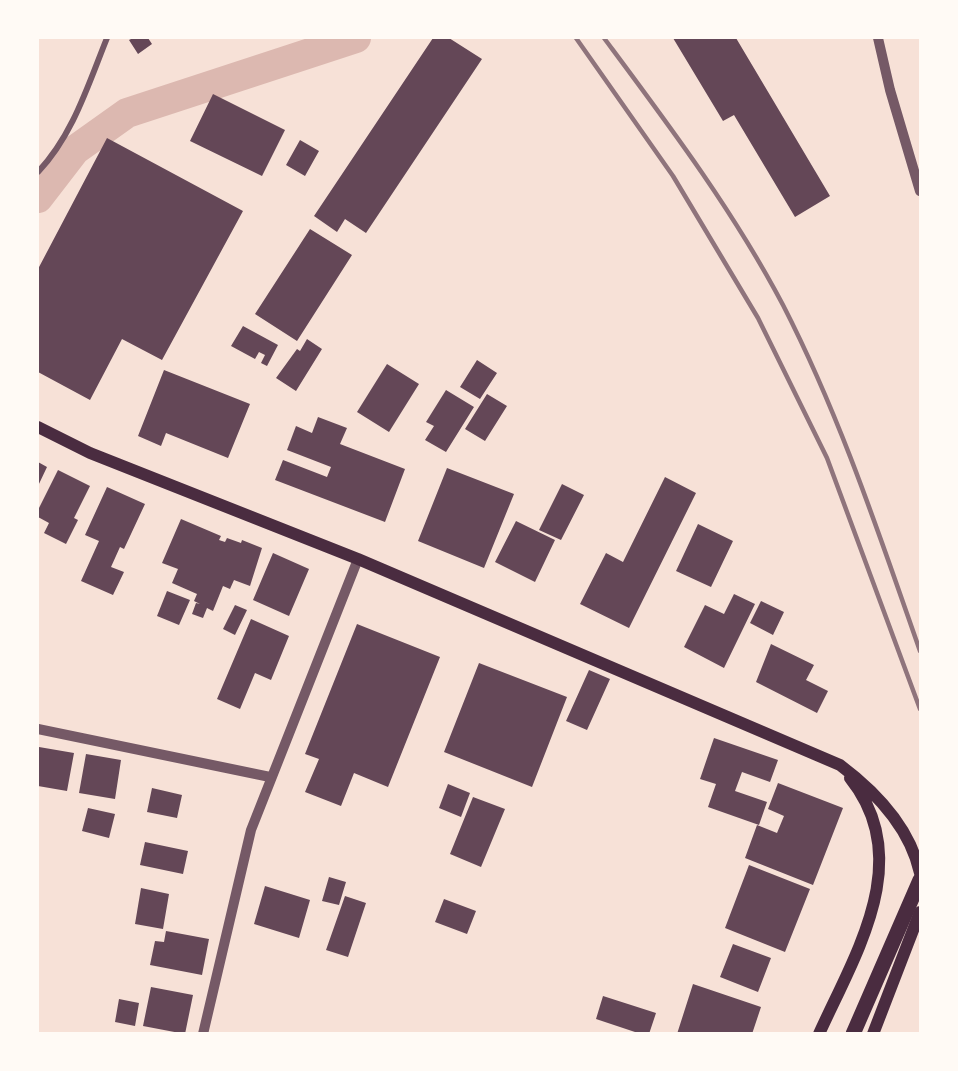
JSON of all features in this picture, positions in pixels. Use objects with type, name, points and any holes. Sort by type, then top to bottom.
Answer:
[{"type":"main road","points":[[38,427],[90,453],[358,560],[840,765],[868,786],[883,803],[912,849],[921,873]]},
{"type":"main road","points":[[819,1034],[869,921],[878,889],[881,863],[871,816],[857,787],[840,765]]},
{"type":"main road","points":[[854,1034],[921,880]]},
{"type":"main road","points":[[873,1034],[921,912]]},
{"type":"street","points":[[38,172],[55,154],[70,128],[107,38]]},
{"type":"street","points":[[878,38],[890,90],[921,191]]},
{"type":"street","points":[[203,1034],[238,874],[270,777],[358,560]]},
{"type":"street","points":[[38,729],[270,777]]},
{"type":"building","points":[[148,38],[152,44],[138,54],[129,40]]},
{"type":"building","points":[[433,38],[449,38],[482,59],[366,233],[345,219],[337,232],[314,216]]},
{"type":"building","points":[[673,38],[736,38],[830,196],[795,217],[734,115],[723,121]]},
{"type":"building","points":[[213,94],[285,130],[262,176],[190,141]]},
{"type":"building","points":[[107,138],[243,211],[162,360],[122,339],[90,400],[38,372],[38,269]]},
{"type":"building","points":[[300,140],[319,151],[305,176],[286,165]]},
{"type":"building","points":[[310,229],[352,255],[297,341],[255,314]]},
{"type":"building","points":[[243,326],[278,345],[267,366],[261,363],[265,355],[259,352],[255,359],[231,346]]},
{"type":"building","points":[[307,339],[322,349],[296,391],[276,378],[297,349],[300,351]]},
{"type":"building","points":[[477,360],[497,373],[480,399],[460,387]]},
{"type":"building","points":[[387,364],[419,384],[389,432],[357,412]]},
{"type":"building","points":[[164,370],[250,404],[228,458],[166,433],[161,446],[138,436]]},
{"type":"building","points":[[446,390],[474,407],[446,452],[425,440],[434,426],[426,422]]},
{"type":"building","points":[[487,394],[507,406],[485,441],[465,429]]},
{"type":"building","points":[[318,417],[347,428],[340,444],[405,469],[385,522],[275,480],[283,460],[327,477],[331,467],[287,450],[296,426],[312,433]]},
{"type":"building","points":[[38,462],[47,467],[38,486]]},
{"type":"building","points":[[447,468],[514,494],[484,568],[418,541]]},
{"type":"building","points":[[58,470],[90,486],[74,518],[78,520],[66,544],[44,533],[49,523],[38,517],[38,510]]},
{"type":"building","points":[[665,477],[696,493],[629,628],[580,604],[606,553],[623,562]]},
{"type":"building","points":[[562,484],[584,495],[561,540],[539,530]]},
{"type":"building","points":[[107,487],[145,504],[124,549],[120,547],[111,567],[124,572],[113,595],[81,581],[99,541],[85,535]]},
{"type":"building","points":[[181,519],[221,536],[219,540],[225,542],[227,538],[241,543],[242,540],[262,548],[250,586],[234,580],[230,589],[223,586],[213,611],[207,608],[203,618],[192,614],[196,603],[200,604],[194,601],[197,594],[172,583],[178,569],[162,563]]},
{"type":"building","points":[[516,521],[555,540],[535,582],[495,562]]},
{"type":"building","points":[[698,524],[733,541],[711,587],[676,571]]},
{"type":"building","points":[[273,553],[309,569],[289,616],[253,600]]},
{"type":"building","points":[[167,591],[190,600],[179,625],[157,616]]},
{"type":"building","points":[[734,594],[755,604],[724,668],[684,647],[705,605],[724,614]]},
{"type":"building","points":[[761,601],[784,612],[773,635],[750,623]]},
{"type":"building","points":[[235,605],[247,610],[235,635],[223,629]]},
{"type":"building","points":[[251,619],[289,636],[271,680],[255,673],[240,709],[217,699]]},
{"type":"building","points":[[357,624],[440,657],[388,787],[354,773],[341,806],[305,792],[319,759],[305,754]]},
{"type":"building","points":[[771,644],[814,665],[806,680],[828,691],[817,713],[756,682]]},
{"type":"building","points":[[479,663],[567,697],[532,787],[444,752]]},
{"type":"building","points":[[589,670],[610,679],[587,730],[566,721]]},
{"type":"building","points":[[714,738],[778,760],[770,782],[742,772],[735,791],[767,802],[759,825],[708,807],[716,784],[700,779]]},
{"type":"building","points":[[39,747],[74,753],[67,791],[38,786]]},
{"type":"building","points":[[86,754],[121,760],[115,799],[79,793]]},
{"type":"building","points":[[778,783],[843,808],[813,885],[745,858],[757,825],[777,833],[784,816],[768,809]]},
{"type":"building","points":[[448,784],[470,793],[461,817],[439,808]]},
{"type":"building","points":[[152,788],[182,795],[177,818],[147,812]]},
{"type":"building","points":[[473,797],[505,809],[481,867],[450,854]]},
{"type":"building","points":[[88,808],[115,814],[109,838],[82,831]]},
{"type":"building","points":[[145,842],[188,851],[183,874],[140,865]]},
{"type":"building","points":[[749,865],[810,889],[785,952],[725,928]]},
{"type":"building","points":[[329,877],[346,882],[339,905],[322,901]]},
{"type":"building","points":[[265,886],[310,900],[299,938],[254,924]]},
{"type":"building","points":[[141,888],[169,894],[163,929],[135,924]]},
{"type":"building","points":[[345,896],[366,903],[348,957],[326,950]]},
{"type":"building","points":[[444,899],[476,911],[467,934],[435,922]]},
{"type":"building","points":[[166,931],[209,939],[202,975],[150,965],[155,941],[164,942]]},
{"type":"building","points":[[733,944],[771,958],[758,992],[720,977]]},
{"type":"building","points":[[693,984],[761,1007],[752,1034],[677,1034]]},
{"type":"building","points":[[151,987],[193,995],[185,1034],[143,1026]]},
{"type":"building","points":[[603,996],[656,1013],[649,1034],[641,1034],[596,1019]]},
{"type":"building","points":[[119,999],[139,1003],[135,1026],[115,1022]]},
{"type":"waterway","points":[[38,198],[75,150],[127,113],[356,38]]},
{"type":"railway","points":[[576,38],[673,176],[758,318],[827,458],[920,709]]},
{"type":"railway","points":[[604,38],[676,135],[721,201],[783,305],[841,432],[920,651]]}]
